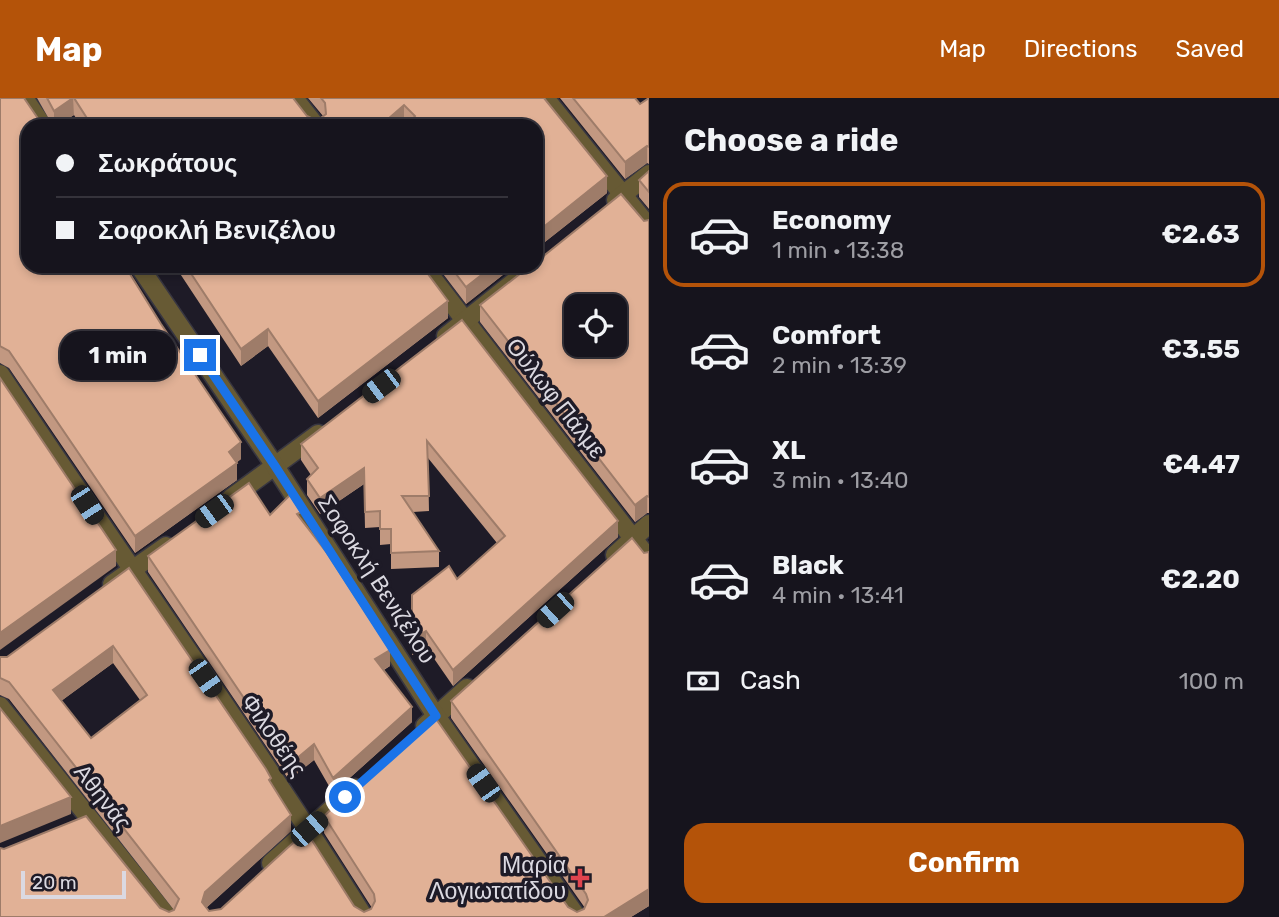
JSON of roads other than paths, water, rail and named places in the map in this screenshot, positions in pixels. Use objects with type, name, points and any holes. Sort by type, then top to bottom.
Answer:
[{"type":"street","points":[[24,98],[38,119]]},
{"type":"street","points":[[294,98],[310,119]]},
{"type":"street","points":[[545,98],[649,227]]},
{"type":"street","points":[[604,210],[649,174]]},
{"type":"street","name":"Σοφοκλή Βενιζέλου","points":[[144,273],[275,466],[436,716],[577,917]]},
{"type":"street","name":"Ούλωφ Πάλμε","points":[[428,273],[649,559]]},
{"type":"street","points":[[434,345],[525,273]]},
{"type":"street","name":"Φιλοθέης","points":[[0,374],[131,571],[309,829],[364,917]]},
{"type":"street","points":[[220,506],[328,426]]},
{"type":"street","points":[[602,567],[649,524]]},
{"type":"street","points":[[98,594],[175,539]]},
{"type":"street","points":[[407,742],[478,679]]},
{"type":"street","name":"Αθηνάς","points":[[0,706],[82,821],[168,917]]},
{"type":"street","points":[[261,873],[368,777]]},
{"type":"place","name":"Μαρία Λογιωτατίδου","points":[[580,878]]}]
